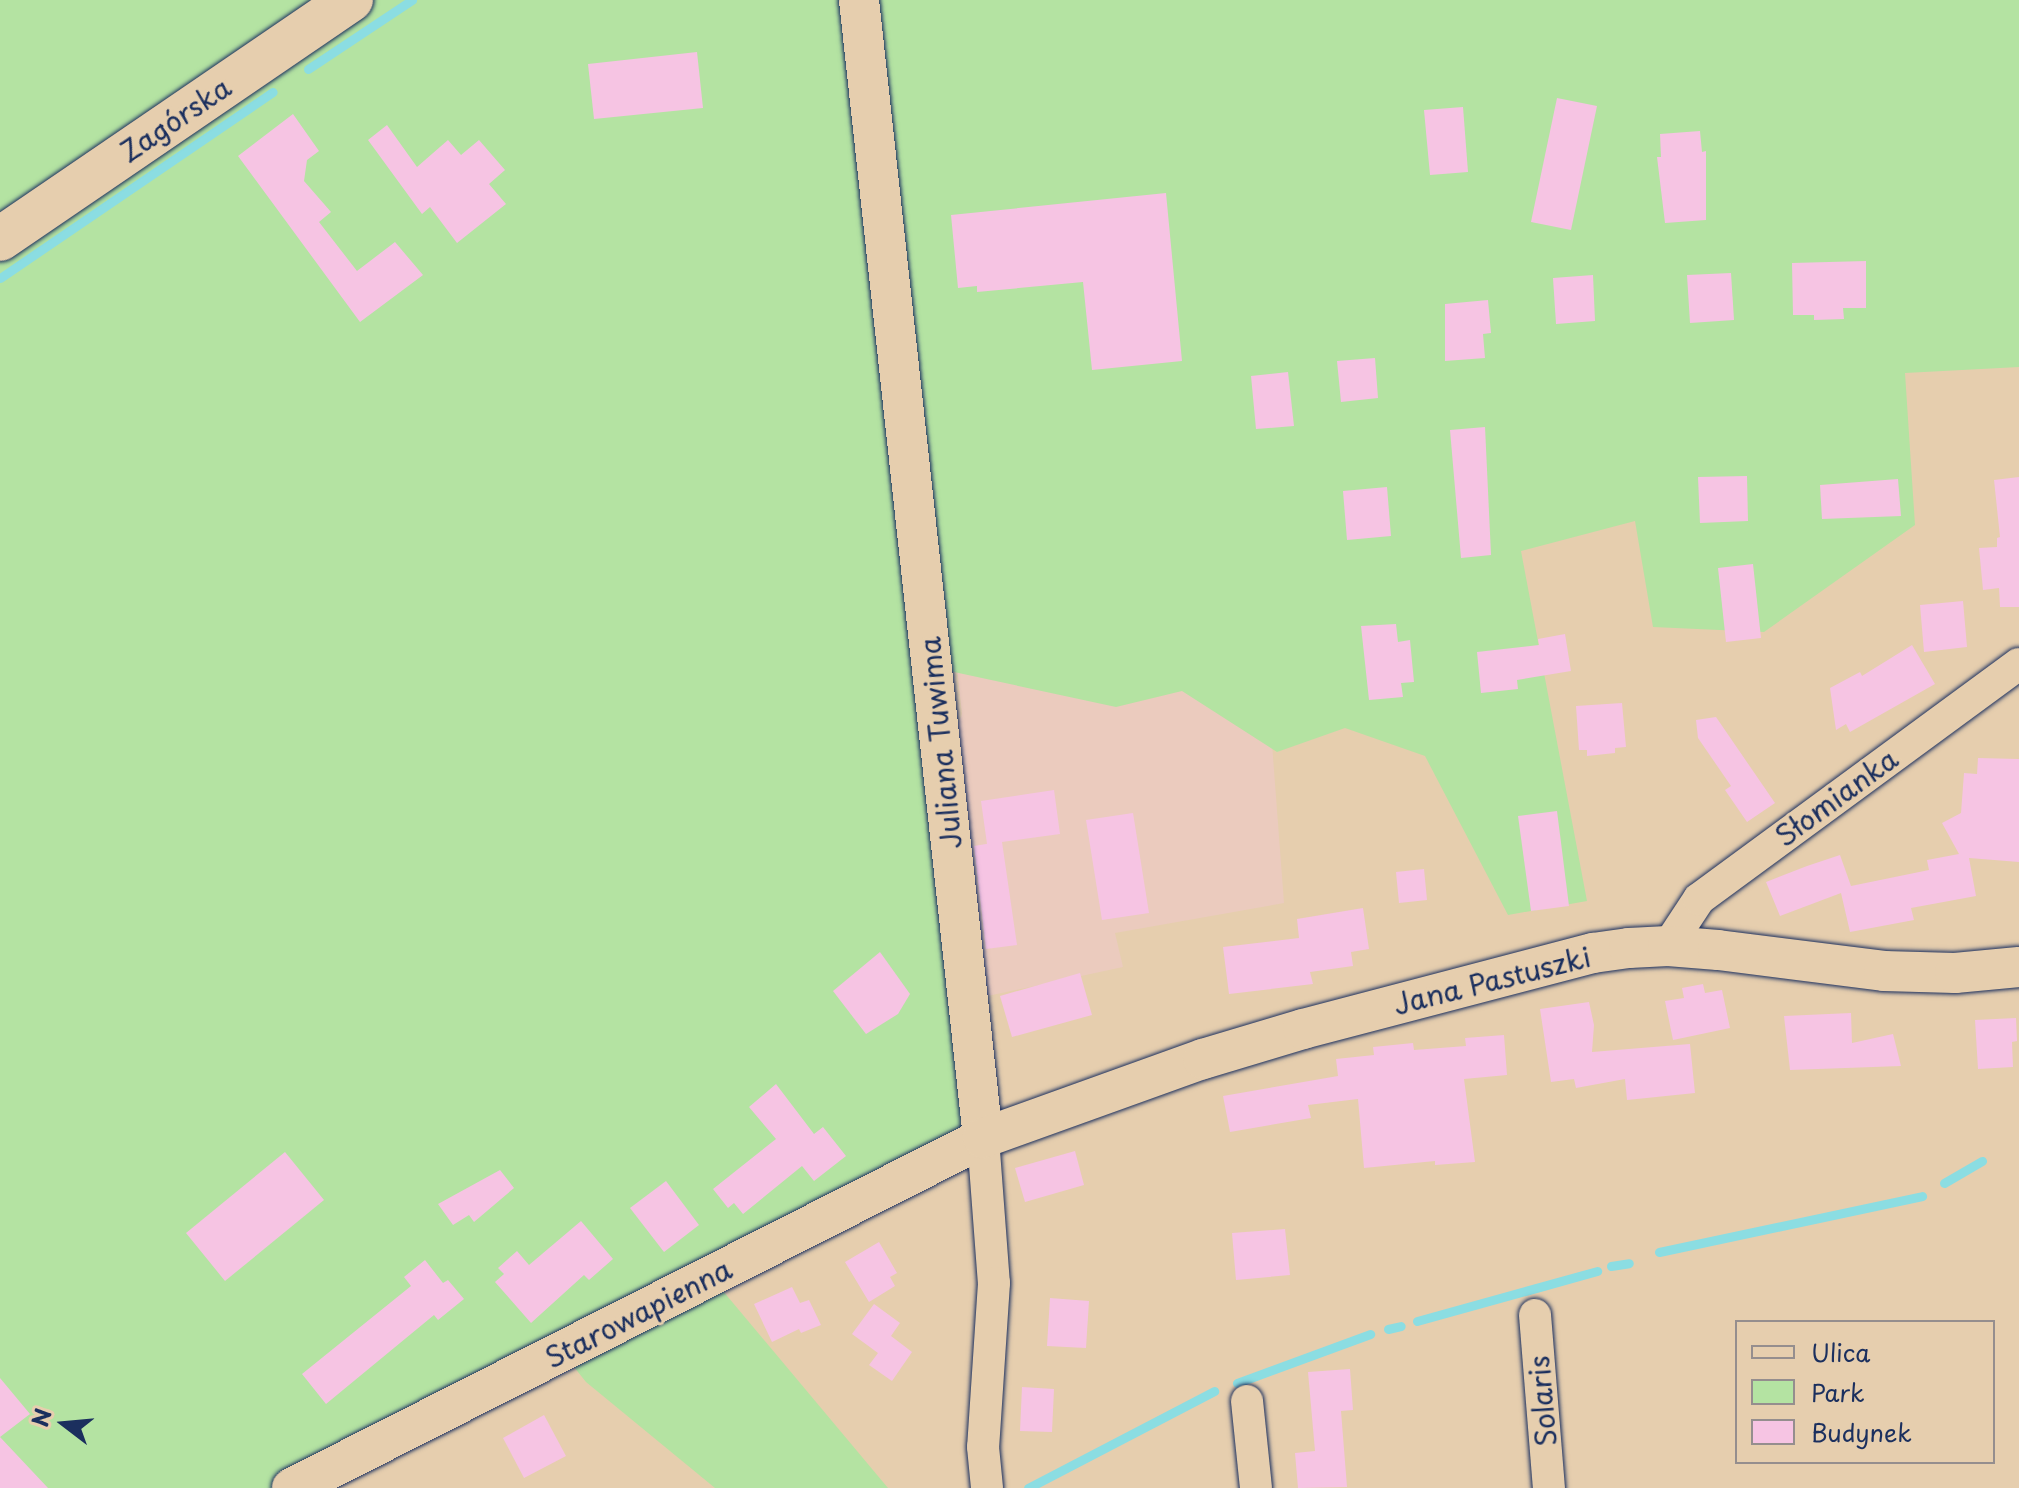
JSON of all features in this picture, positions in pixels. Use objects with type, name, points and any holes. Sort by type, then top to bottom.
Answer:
[{"type":"highway","name":"Zagórska","points":[[0,239],[351,0]]},
{"type":"street","name":"Juliana Tuwima","points":[[859,0],[983,1138],[994,1283],[983,1447],[987,1488]]},
{"type":"street","name":"Słomianka","points":[[1668,946],[1699,899],[2019,664]]},
{"type":"street","name":"Jana Pastuszki","points":[[983,1138],[1203,1059],[1303,1029],[1593,953],[1668,946],[1884,971],[1955,973],[2019,967]]},
{"type":"street","name":"Starowapienna","points":[[292,1488],[983,1138]]},
{"type":"street","name":"Solaris","points":[[1535,1315],[1549,1488]]},
{"type":"street","points":[[1247,1401],[1256,1488]]},
{"type":"shaded area","points":[[900,142],[1242,345],[1284,903],[1115,933],[1123,967],[978,998],[950,747],[962,714]]},
{"type":"green space","points":[[0,0],[2019,0],[2019,367],[1905,373],[1915,525],[1764,632],[1653,627],[1635,521],[1521,551],[1587,901],[1508,915],[1425,756],[1345,728],[1277,752],[1182,691],[1116,707],[940,669],[990,1135],[278,1488],[0,1488]]},
{"type":"green space","points":[[723,1291],[888,1488],[715,1488],[586,1382],[574,1367]]},
{"type":"building","points":[[697,52],[703,108],[594,119],[588,64]]},
{"type":"building","points":[[1557,98],[1597,106],[1571,230],[1531,222]]},
{"type":"building","points":[[1463,107],[1468,172],[1430,175],[1424,110]]},
{"type":"building","points":[[293,114],[319,151],[307,160],[304,181],[331,212],[319,222],[357,271],[395,242],[423,275],[360,322],[238,156]]},
{"type":"building","points":[[387,125],[417,167],[448,140],[461,155],[479,140],[505,170],[489,184],[506,204],[457,243],[430,207],[422,214],[368,140]]},
{"type":"building","points":[[1700,131],[1702,152],[1706,151],[1706,220],[1665,223],[1657,157],[1661,157],[1660,134]]},
{"type":"building","points":[[1166,193],[1182,361],[1092,370],[1083,282],[977,292],[977,286],[958,288],[951,215]]},
{"type":"building","points":[[1866,261],[1866,308],[1843,308],[1844,319],[1814,320],[1814,315],[1793,315],[1792,263]]},
{"type":"building","points":[[1731,273],[1734,320],[1690,323],[1687,275]]},
{"type":"building","points":[[1593,275],[1595,321],[1556,324],[1553,278]]},
{"type":"building","points":[[1488,300],[1491,333],[1483,334],[1485,358],[1445,361],[1445,304]]},
{"type":"building","points":[[1375,358],[1378,398],[1341,402],[1337,361]]},
{"type":"building","points":[[1288,372],[1294,426],[1256,429],[1251,376]]},
{"type":"building","points":[[1485,427],[1491,555],[1461,558],[1450,430]]},
{"type":"building","points":[[1747,476],[1748,521],[1700,523],[1698,477]]},
{"type":"building","points":[[2019,477],[2019,607],[2000,607],[1999,588],[1983,590],[1979,548],[1997,547],[1997,538],[2000,537],[1994,480]]},
{"type":"building","points":[[1898,479],[1901,516],[1822,519],[1820,485]]},
{"type":"building","points":[[1387,487],[1391,536],[1347,540],[1343,491]]},
{"type":"building","points":[[1753,564],[1761,638],[1726,642],[1718,568]]},
{"type":"building","points":[[1963,601],[1967,647],[1924,652],[1920,605]]},
{"type":"building","points":[[1396,624],[1398,642],[1410,640],[1414,682],[1401,683],[1403,697],[1369,700],[1361,626]]},
{"type":"building","points":[[1565,634],[1571,671],[1517,680],[1518,689],[1481,693],[1477,652],[1539,645],[1538,639]]},
{"type":"building","points":[[1912,645],[1935,684],[1850,732],[1846,724],[1836,730],[1830,688],[1860,672],[1862,676]]},
{"type":"building","points":[[1622,703],[1626,747],[1615,748],[1615,753],[1587,756],[1587,750],[1579,750],[1576,706]]},
{"type":"building","points":[[1716,717],[1775,803],[1747,822],[1725,790],[1731,786],[1698,738],[1696,720]]},
{"type":"building","points":[[1978,758],[2019,759],[2019,862],[1969,858],[1976,896],[1911,908],[1914,920],[1850,932],[1841,893],[1780,916],[1766,882],[1807,866],[1840,855],[1851,886],[1929,870],[1927,860],[1959,854],[1942,823],[1961,813],[1964,773],[1977,774]]},
{"type":"building","points":[[1054,790],[1060,834],[1002,842],[1017,945],[986,949],[974,846],[987,844],[981,801]]},
{"type":"building","points":[[1557,811],[1569,906],[1531,911],[1518,816]]},
{"type":"building","points":[[1133,813],[1149,913],[1102,920],[1086,820]]},
{"type":"building","points":[[1424,869],[1427,900],[1399,903],[1396,872]]},
{"type":"building","points":[[1363,908],[1369,949],[1351,952],[1353,966],[1310,972],[1313,984],[1229,994],[1223,947],[1299,938],[1297,919]]},
{"type":"building","points":[[880,952],[910,994],[898,1014],[866,1034],[833,991]]},
{"type":"building","points":[[1080,973],[1092,1015],[1012,1037],[1000,996]]},
{"type":"building","points":[[1703,984],[1705,993],[1722,990],[1730,1028],[1673,1040],[1665,1001],[1684,998],[1682,988]]},
{"type":"building","points":[[1589,1002],[1594,1025],[1592,1052],[1690,1044],[1695,1093],[1627,1100],[1625,1079],[1576,1088],[1574,1079],[1551,1082],[1540,1009]]},
{"type":"building","points":[[1851,1013],[1852,1043],[1893,1034],[1901,1066],[1790,1070],[1784,1016]]},
{"type":"building","points":[[2016,1018],[2017,1041],[2012,1042],[2013,1067],[1978,1069],[1975,1020]]},
{"type":"building","points":[[1504,1035],[1507,1075],[1464,1079],[1475,1162],[1435,1165],[1435,1161],[1364,1168],[1358,1099],[1308,1105],[1311,1118],[1230,1132],[1223,1096],[1338,1076],[1336,1059],[1374,1055],[1373,1047],[1413,1043],[1414,1050],[1466,1046],[1465,1038]]},
{"type":"building","points":[[776,1084],[814,1134],[823,1127],[846,1156],[814,1181],[802,1166],[743,1214],[734,1203],[728,1208],[713,1189],[776,1139],[749,1107]]},
{"type":"building","points":[[1075,1151],[1084,1185],[1025,1202],[1015,1168]]},
{"type":"building","points":[[285,1152],[324,1200],[225,1281],[186,1233]]},
{"type":"building","points":[[500,1170],[514,1188],[474,1222],[469,1215],[453,1225],[438,1204]]},
{"type":"building","points":[[666,1181],[699,1225],[664,1252],[630,1208]]},
{"type":"building","points":[[581,1221],[613,1259],[589,1280],[584,1275],[531,1323],[495,1282],[504,1274],[498,1268],[517,1251],[529,1265]]},
{"type":"building","points":[[1285,1229],[1290,1275],[1236,1280],[1232,1233]]},
{"type":"building","points":[[879,1242],[897,1273],[890,1277],[895,1286],[869,1302],[845,1262]]},
{"type":"building","points":[[425,1260],[443,1283],[448,1280],[464,1299],[438,1320],[434,1315],[326,1404],[302,1374],[411,1286],[404,1277]]},
{"type":"building","points":[[792,1287],[800,1303],[809,1300],[821,1325],[801,1333],[799,1329],[772,1342],[754,1304]]},
{"type":"building","points":[[1050,1298],[1089,1301],[1086,1348],[1047,1346]]},
{"type":"building","points":[[874,1304],[900,1323],[891,1336],[912,1352],[892,1381],[869,1365],[878,1353],[852,1334]]},
{"type":"building","points":[[1350,1369],[1353,1410],[1341,1411],[1347,1487],[1298,1488],[1295,1453],[1315,1451],[1308,1372]]},
{"type":"building","points":[[0,1378],[30,1414],[0,1437]]},
{"type":"building","points":[[1022,1387],[1054,1389],[1052,1432],[1020,1431]]},
{"type":"building","points":[[544,1415],[566,1456],[524,1478],[503,1438]]},
{"type":"building","points":[[0,1437],[48,1488],[0,1488]]},
{"type":"waterway","points":[[308,69],[412,0]]},
{"type":"waterway","points":[[0,278],[273,92]]},
{"type":"waterway","points":[[1944,1183],[1982,1161]]},
{"type":"waterway","points":[[1659,1252],[1922,1196]]},
{"type":"waterway","points":[[1611,1266],[1629,1263]]},
{"type":"waterway","points":[[1417,1321],[1597,1271]]},
{"type":"waterway","points":[[1388,1329],[1401,1326]]},
{"type":"waterway","points":[[1237,1383],[1370,1334]]},
{"type":"waterway","points":[[1028,1488],[1214,1391]]}]
